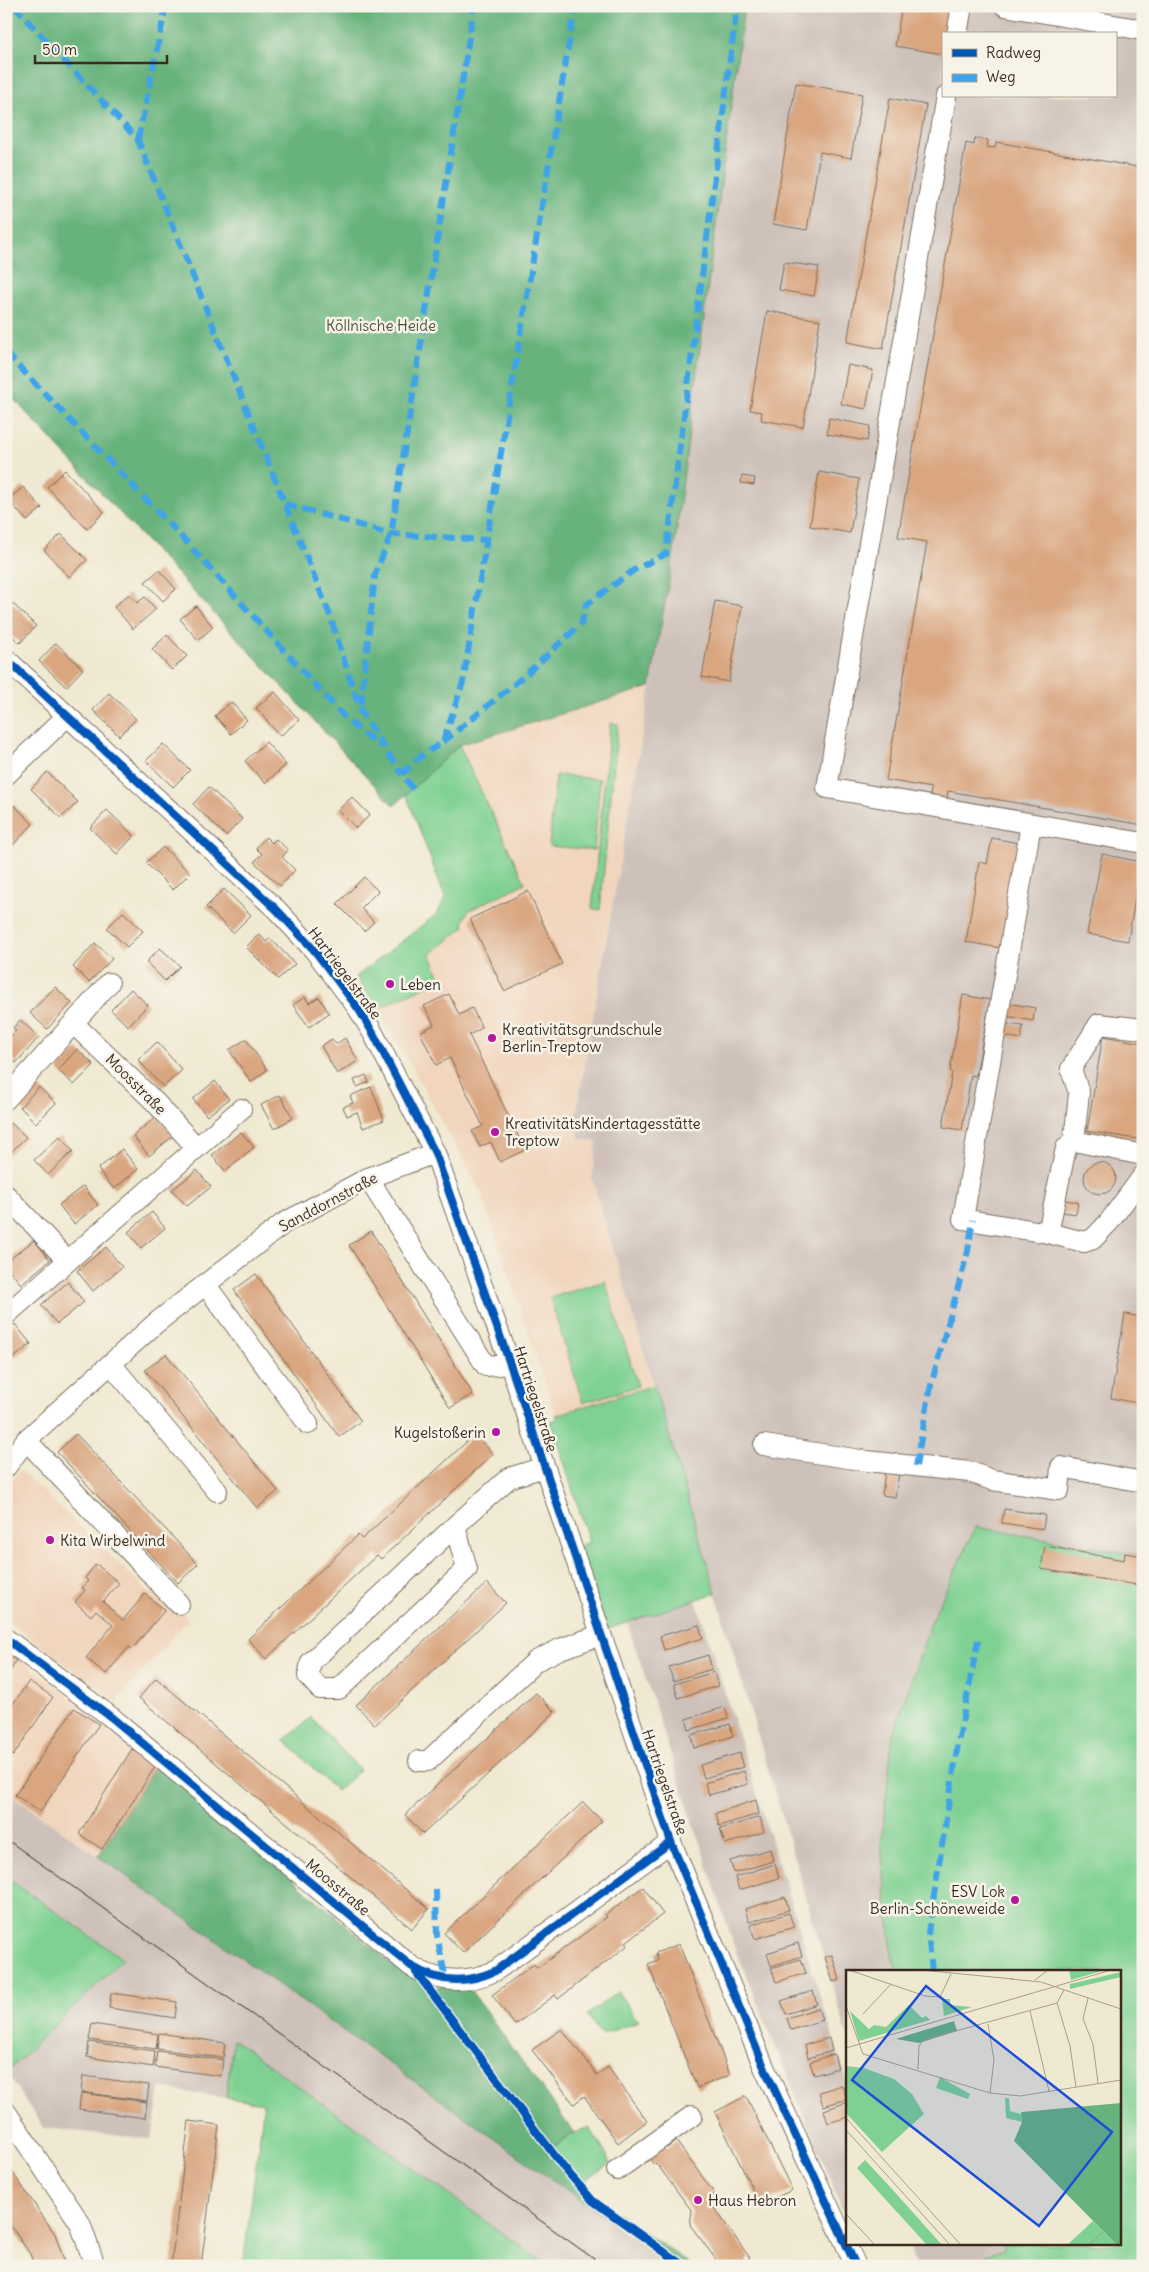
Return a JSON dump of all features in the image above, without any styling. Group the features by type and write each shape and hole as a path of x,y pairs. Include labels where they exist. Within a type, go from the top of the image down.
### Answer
{"street":[{"path":"957,32 962,6"},
{"path":"1005,6 1143,30"},
{"path":"946,98 827,788 1143,843"},
{"name":"Hartriegelstraße","path":"6,659 277,910 315,951 373,1033 435,1153 510,1364 671,1842 764,2067 856,2266"},
{"path":"6,774 67,716"},
{"path":"1031,824 963,1220 1048,1233 1084,1242 1093,1239 1109,1222 1143,1176"},
{"path":"6,1099 109,983"},
{"name":"Moosstraße","path":"74,1024 155,1102 196,1147"},
{"path":"1048,1233 1066,1148 1074,1141 1079,1093 1071,1069 1099,1024 1143,1029"},
{"path":"6,1316 241,1109"},
{"path":"1074,1141 1143,1155"},
{"name":"Sanddornstraße","path":"6,1467 26,1440 156,1323 284,1223 368,1178 435,1153"},
{"name":"Hartriegelstraße","path":"368,1178 486,1366 510,1364"},
{"path":"6,1195 68,1261"},
{"path":"205,1284 308,1424"},
{"path":"111,1364 217,1491"},
{"path":"26,1440 179,1604"},
{"path":"764,1445 867,1461 970,1472 992,1480 1059,1490 1061,1468 1143,1482"},
{"name":"Hartriegelstraße","path":"455,1526 467,1569 338,1688 320,1689 308,1676 311,1662 455,1526 509,1478 544,1467"},
{"path":"419,1761 428,1761 536,1660 600,1634"},
{"name":"Moosstraße","path":"6,1639 111,1717 411,1966 427,1976 463,1980 478,1978 495,1970 671,1842"},
{"path":"6,2112 80,2223 95,2266"},
{"path":"617,2170 692,2116"}],"shaded area":[{"path":"744,6 1143,6 1143,1556 881,1844 892,1955 897,1970 846,1970 846,2031 592,1178 597,1142 580,1139 575,1120 673,558"},
{"name":"Kreativitätsgrundschule Berlin-Treptow","path":"650,687 575,1120 597,1142 592,1178 654,1385 556,1415 481,1192 412,1067 377,1009 441,979 430,954 465,928 463,923 468,911 524,883 459,745"},
{"name":"Kita Wirbelwind","path":"20,1470 149,1592 160,1593 188,1619 116,1702 6,1620 6,1488"},
{"path":"696,1600 846,2079 846,2215 734,1946 627,1622"},
{"path":"6,1648 157,1764 98,1856 6,1791"},
{"path":"6,1791 554,2181 677,2266 548,2266 234,2039 226,2098 160,2088 152,2139 43,2128 7,2072 122,1959 6,1876"},
{"path":"909,2244 1002,2244 1004,2249 987,2255 992,2266 915,2266"}],"green space":[{"name":"Köllnische Heide","path":"6,6 744,6 673,558 650,687 459,745 394,806 6,391"},
{"path":"610,723 618,724 600,910 592,909"},
{"path":"459,745 525,883 468,911 463,923 465,927 430,954 441,979 377,1009 356,977 438,913 445,897 406,794"},
{"path":"556,775 600,779 594,850 549,846"},
{"path":"605,1281 638,1386 583,1403 550,1298"},
{"path":"654,1385 716,1593 605,1630 578,1546 589,1542 551,1421 558,1419 556,1415"},
{"name":"ESV Lok Berlin-Schöneweide","path":"976,1527 1143,1556 1143,2266 992,2266 986,2255 1004,2249 1002,2244 1122,2244 1122,1970 897,1970 892,1955 881,1844 893,1735 932,1619"},
{"path":"311,1717 360,1770 337,1791 284,1740"},
{"path":"157,1764 399,1970 429,1986 469,1988 574,2133 552,2148 580,2184 596,2199 693,2266 677,2266 554,2181 98,1856"},
{"path":"6,1877 123,1959 7,2072"},
{"path":"618,1992 638,2021 602,2035 587,2015"},
{"path":"233,2039 548,2266 243,2266 264,2103 226,2098"},
{"path":"589,2127 611,2162 580,2184 552,2148 574,2133"}],"building":[{"path":"902,6 953,6 948,32 942,32 942,54 895,46"},
{"path":"796,83 862,94 851,158 820,152 807,230 773,224"},
{"path":"890,98 926,105 883,349 847,342"},
{"path":"975,138 988,140 987,147 995,148 996,142 1143,168 1143,825 948,791 947,800 930,797 931,788 886,780 927,542 898,537 966,143 974,145"},
{"path":"784,262 819,267 814,296 779,290"},
{"path":"767,311 820,320 803,427 761,420 762,412 750,410"},
{"path":"848,365 873,370 866,409 841,404"},
{"path":"829,418 870,426 867,441 827,434"},
{"path":"65,470 104,512 87,529 47,487"},
{"path":"819,472 859,479 850,533 810,526"},
{"path":"742,476 755,478 754,485 741,483"},
{"path":"23,487 42,508 27,521 8,500"},
{"path":"61,534 87,560 69,577 44,550"},
{"path":"159,570 176,589 163,601 145,582"},
{"path":"129,594 137,603 145,597 156,609 133,629 114,607"},
{"path":"6,597 36,626 20,643 6,631"},
{"path":"715,601 742,606 729,682 702,677"},
{"path":"196,606 213,627 198,640 180,619"},
{"path":"167,635 187,656 172,670 152,649"},
{"path":"56,643 83,669 66,687 39,661"},
{"path":"275,692 299,720 280,736 256,708"},
{"path":"109,693 136,719 119,736 93,710"},
{"path":"231,702 247,720 231,734 215,716"},
{"path":"266,742 286,765 265,783 245,761"},
{"path":"163,744 190,770 173,787 146,761"},
{"path":"47,772 78,802 61,818 31,789"},
{"path":"209,787 242,819 226,836 193,804"},
{"path":"352,797 370,815 356,828 338,810"},
{"path":"14,805 33,824 13,845 6,838 6,812"},
{"path":"107,810 134,836 117,854 90,828"},
{"path":"266,837 272,843 276,839 288,850 282,857 295,870 280,886 254,862 262,854 256,848"},
{"path":"992,838 1018,843 1013,868 1020,869 1007,949 966,942 979,862 987,864"},
{"path":"163,847 190,873 173,890 146,863"},
{"path":"1102,854 1141,862 1128,941 1087,934"},
{"path":"364,877 378,891 361,908 374,922 364,931 337,904"},
{"path":"224,889 251,915 233,933 206,907"},
{"path":"528,891 562,964 504,991 470,919"},
{"path":"123,912 143,931 127,947 107,928"},
{"path":"259,934 266,942 270,938 295,964 278,979 246,947"},
{"path":"95,943 112,959 89,982 73,967"},
{"path":"160,948 180,966 165,981 146,962"},
{"path":"55,987 72,1003 47,1029 30,1013"},
{"path":"131,989 148,1005 128,1026 111,1010"},
{"path":"449,994 459,1015 472,1008 482,1028 469,1035 525,1150 500,1162 491,1142 480,1147 472,1131 483,1126 450,1058 436,1065 420,1032 434,1025 424,1006"},
{"path":"963,995 990,1000 976,1076 971,1075 962,1130 943,1127"},
{"path":"305,997 309,1003 319,997 329,1013 309,1027 293,1005"},
{"path":"1008,1003 1035,1008 1033,1021 1006,1016"},
{"path":"20,1020 39,1037 16,1063 6,1055 6,1041 16,1031 13,1028"},
{"path":"1007,1024 1023,1026 1021,1039 1005,1036"},
{"path":"1103,1036 1143,1043 1143,1140 1087,1131"},
{"path":"345,1038 358,1061 337,1074 321,1046 332,1039 336,1044"},
{"path":"246,1039 267,1070 251,1082 229,1050"},
{"path":"157,1042 182,1070 163,1087 138,1060"},
{"path":"77,1049 94,1065 74,1085 58,1070"},
{"path":"366,1075 369,1082 357,1087 354,1080"},
{"path":"215,1081 229,1099 207,1116 193,1099"},
{"path":"39,1087 56,1103 36,1123 20,1107"},
{"path":"371,1087 384,1120 363,1128 357,1112 347,1116 343,1107 353,1103 350,1096"},
{"path":"280,1095 293,1118 274,1129 261,1105"},
{"path":"157,1116 173,1136 149,1156 133,1136"},
{"path":"11,1123 26,1137 6,1157 6,1127"},
{"path":"241,1132 254,1147 225,1171 212,1155"},
{"path":"60,1136 73,1151 48,1175 34,1160"},
{"path":"122,1149 138,1169 114,1189 98,1169"},
{"path":"1100,1162 1106,1163 1111,1167 1115,1172 1115,1184 1111,1189 1106,1193 1100,1194 1094,1193 1089,1189 1085,1184 1084,1178 1085,1172 1089,1167 1094,1163"},
{"path":"197,1170 211,1187 187,1206 172,1190"},
{"path":"83,1186 98,1205 74,1224 59,1205"},
{"path":"1064,1200 1078,1202 1076,1214 1062,1212"},
{"path":"152,1212 165,1228 141,1248 128,1232"},
{"path":"371,1231 473,1394 450,1408 349,1245"},
{"path":"34,1240 50,1260 21,1284 6,1266 6,1262"},
{"path":"106,1247 122,1267 93,1291 77,1271"},
{"path":"256,1274 361,1421 339,1437 234,1290"},
{"path":"68,1282 84,1302 57,1324 41,1305"},
{"path":"1125,1314 1143,1317 1143,1404 1111,1398"},
{"path":"15,1324 31,1344 6,1364 6,1331"},
{"path":"166,1354 278,1491 257,1508 145,1370"},
{"path":"76,1434 198,1564 178,1583 57,1452"},
{"path":"475,1434 493,1454 381,1559 377,1555 266,1659 248,1639 358,1535 362,1539"},
{"path":"885,1472 899,1474 895,1497 882,1495"},
{"path":"1004,1509 1045,1515 1043,1529 1002,1523"},
{"path":"1045,1546 1124,1560 1125,1553 1143,1556 1143,1586 1041,1569"},
{"path":"96,1564 119,1583 103,1602 123,1620 145,1594 165,1610 132,1649 129,1647 106,1674 86,1658 113,1625 96,1610 91,1616 75,1602 85,1590 82,1588 88,1581 85,1578"},
{"path":"487,1583 506,1603 375,1725 356,1705"},
{"path":"699,1625 703,1638 664,1650 660,1636"},
{"path":"6,1654 16,1661 6,1677"},
{"path":"708,1655 712,1669 673,1681 669,1667"},
{"path":"714,1672 718,1686 678,1698 674,1684"},
{"path":"156,1678 429,1909 412,1929 139,1698"},
{"path":"29,1681 53,1697 13,1756 6,1751 6,1714"},
{"path":"536,1693 555,1712 423,1834 405,1815"},
{"path":"725,1707 728,1718 689,1730 686,1719"},
{"path":"74,1708 99,1724 40,1812 15,1795"},
{"path":"730,1724 733,1736 694,1748 691,1735"},
{"path":"132,1749 157,1764 102,1849 79,1834"},
{"path":"740,1753 744,1767 704,1778 700,1765"},
{"path":"744,1771 748,1784 709,1795 705,1783"},
{"path":"756,1800 759,1814 719,1826 716,1813"},
{"path":"583,1802 602,1821 463,1953 444,1933"},
{"path":"760,1817 764,1832 725,1844 720,1829"},
{"path":"770,1849 773,1861 734,1873 730,1861"},
{"path":"775,1864 779,1878 739,1890 735,1877"},
{"path":"643,1887 663,1914 626,1942 628,1945 558,1999 555,1995 515,2025 492,1995 534,1964 537,1968 607,1917 605,1915"},
{"path":"785,1897 789,1910 749,1922 745,1909"},
{"path":"789,1913 794,1927 755,1939 750,1925"},
{"path":"798,1943 802,1956 771,1966 767,1953"},
{"path":"679,1944 730,2075 697,2088 648,1964 658,1960 656,1953"},
{"path":"832,1955 840,1980 833,1982 825,1957"},
{"path":"801,1959 806,1973 776,1982 771,1968"},
{"path":"813,1991 817,2004 786,2014 781,2001"},
{"path":"111,1993 177,2002 175,2018 109,2008"},
{"path":"818,2008 822,2020 791,2030 787,2018"},
{"path":"92,2024 158,2034 156,2049 89,2040"},
{"path":"562,2029 597,2075 608,2067 647,2121 618,2143 584,2096 574,2104 532,2050"},
{"path":"159,2033 225,2043 223,2058 157,2049"},
{"path":"829,2038 832,2051 808,2058 805,2045"},
{"path":"89,2042 155,2051 153,2067 87,2057"},
{"path":"157,2051 223,2060 221,2076 155,2067"},
{"path":"834,2054 838,2068 814,2075 810,2062"},
{"path":"83,2076 149,2085 147,2101 81,2092"},
{"path":"842,2085 846,2099 823,2106 819,2092"},
{"path":"81,2093 147,2102 145,2118 79,2109"},
{"path":"746,2096 792,2190 760,2205 715,2112"},
{"path":"846,2103 846,2118 828,2123 824,2110"},
{"path":"189,2121 219,2125 201,2266 171,2266"},
{"name":"Haus Hebron","path":"676,2141 714,2193 713,2206 750,2258 746,2261 750,2266 721,2266 690,2225 692,2211 656,2163 654,2165 649,2158 665,2146 667,2148"},
{"path":"6,2163 55,2234 66,2266 34,2266 30,2254 6,2219"}],"tram line":[{"path":"6,1839 604,2266"}],"marked path":[{"path":"14,6 138,140 329,613 360,710 402,774"},
{"path":"138,140 166,6"},
{"path":"361,705 375,575 391,534 474,6"},
{"path":"413,789 402,774 417,759 443,742 463,682 575,6"},
{"path":"443,742 523,677 581,624 586,605 634,570 666,554 737,6"},
{"path":"6,353 179,534 347,720 380,746"},
{"path":"285,504 391,534 485,540"},
{"path":"916,1466 931,1385 968,1251 973,1220"},
{"path":"932,1970 928,1933 959,1738 978,1640"},
{"path":"436,1890 437,1936 446,1980"}],"cycle path":[{"path":"6,659 277,910 315,951 358,1008 373,1033 435,1153 510,1364 671,1842 764,2067 856,2266"},
{"path":"6,1639 111,1717 411,1966 431,1976 463,1980 495,1971 671,1842"},
{"path":"416,1972 564,2168 593,2201 684,2266"}],"place":[{"name":"Leben","path":"390,984"},
{"name":"Kreativitätsgrundschule Berlin-Treptow","path":"492,1038"},
{"name":"KreativitätsKindertagesstätte Treptow","path":"495,1132"},
{"name":"Kugelstoßerin","path":"496,1432"},
{"name":"Kita Wirbelwind","path":"50,1540"},
{"name":"ESV Lok Berlin-Schöneweide","path":"1015,1900"},
{"name":"Haus Hebron","path":"698,2200"}]}
